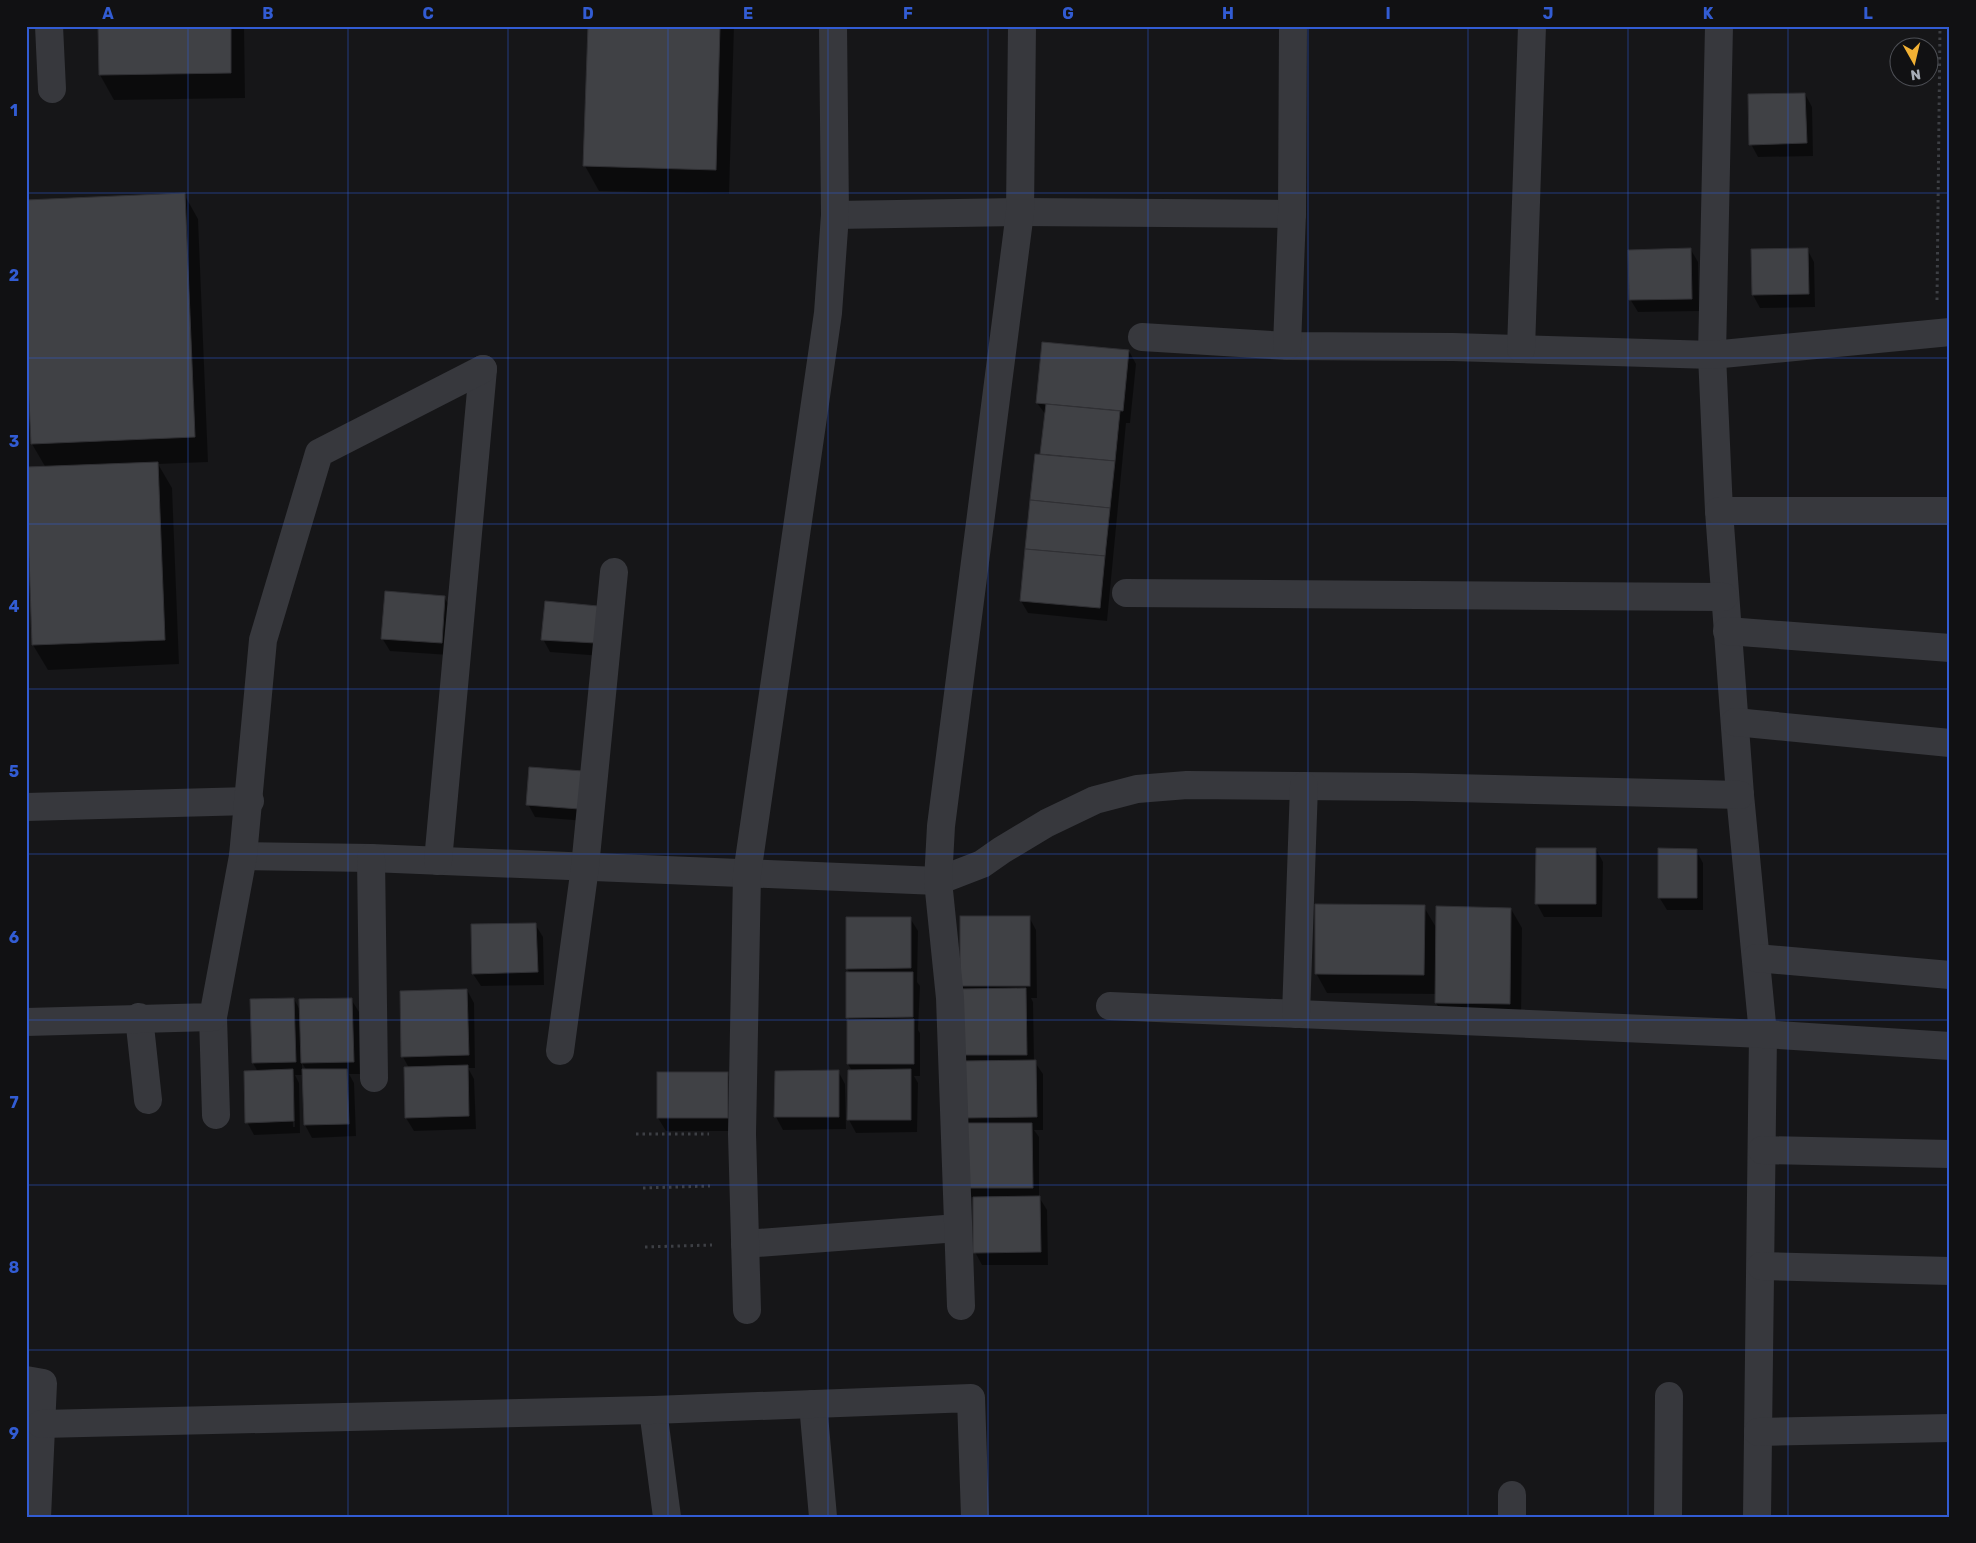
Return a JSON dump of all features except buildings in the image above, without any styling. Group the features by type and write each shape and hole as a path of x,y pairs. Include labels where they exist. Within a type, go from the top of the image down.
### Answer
{"street":[{"path":"49,26 52,89"},
{"path":"747,1310 742,1134 747,874 828,313 835,215 833,26"},
{"path":"961,1306 950,998 938,881 941,826 1020,212 1022,26"},
{"path":"1287,346 1292,214 1293,26"},
{"path":"1521,349 1532,26"},
{"path":"1719,26 1712,355 1718,511 1740,795 1764,1034 1757,1517"},
{"path":"835,215 1020,212 1292,214"},
{"path":"1142,337 1287,346 1521,349 1712,355 1943,332"},
{"path":"216,1115 213,1017 243,856 250,801 263,640 319,453 483,369 438,861"},
{"path":"1718,511 1950,511"},
{"path":"560,1051 585,867 614,572"},
{"path":"1126,593 1724,597"},
{"path":"1728,631 1950,648"},
{"path":"1735,722 1950,743"},
{"path":"243,856 371,858 938,881 982,864 1046,823 1095,800 1137,788 1187,785 1304,786 1740,795"},
{"path":"1296,1014 1304,786"},
{"path":"26,807 250,801"},
{"path":"371,858 374,1078"},
{"path":"1756,958 1950,975"},
{"path":"1110,1006 1764,1034 1950,1046"},
{"path":"26,1022 139,1017 213,1017"},
{"path":"139,1017 148,1100"},
{"path":"1762,1150 1950,1154"},
{"path":"745,1244 958,1228"},
{"path":"1761,1266 1950,1271"},
{"path":"26,1380 44,1383 37,1517"},
{"path":"1668,1396 1668,1517"},
{"path":"41,1424 653,1410 971,1398 975,1517"},
{"path":"814,1404 823,1517"},
{"path":"653,1410 667,1517"},
{"path":"1758,1432 1950,1428"}],"path":[{"path":"1940,26 1943,332"},
{"path":"636,1134 742,1134"},
{"path":"643,1188 743,1185"},
{"path":"644,1247 745,1244"}]}
